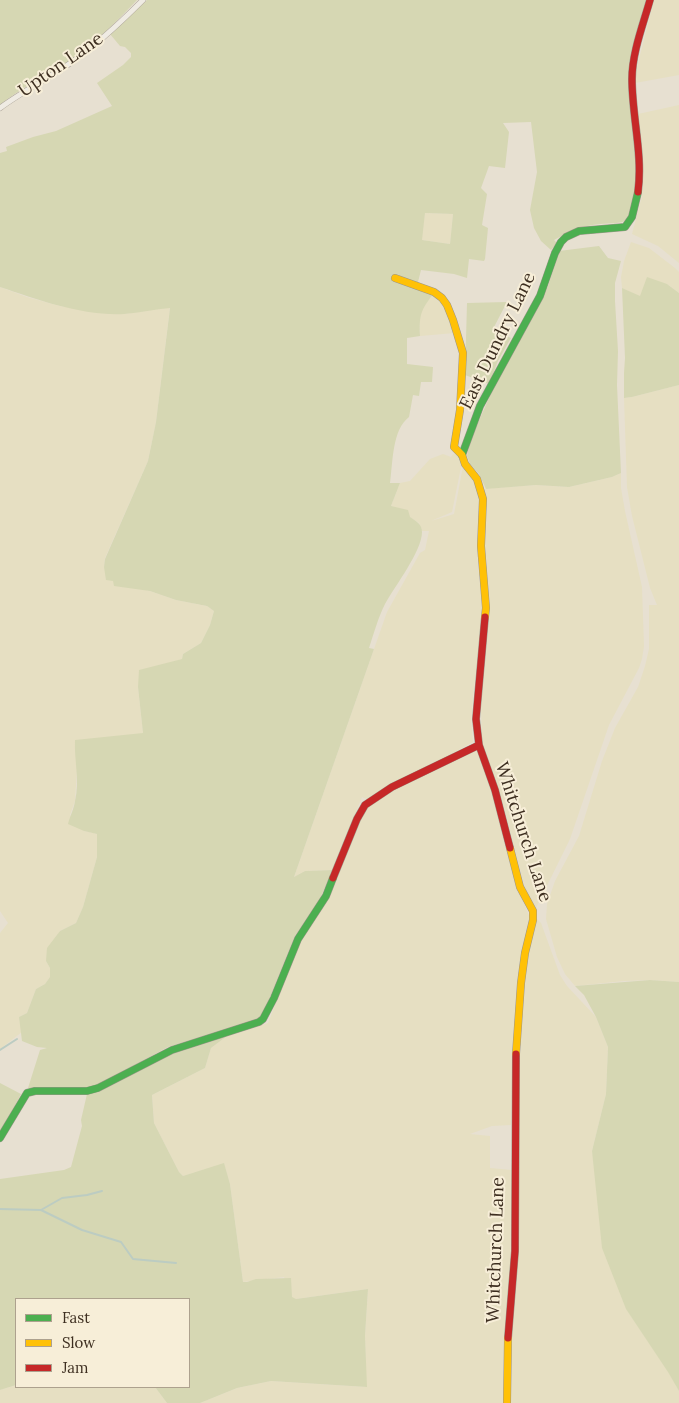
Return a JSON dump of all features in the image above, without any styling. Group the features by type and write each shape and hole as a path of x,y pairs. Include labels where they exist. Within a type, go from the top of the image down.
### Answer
{"street":[{"name":"Upton Lane","path":"0,108 18,94 72,62 143,0"},
{"name":"East Dundry Lane","path":"462,455 466,441 496,375 545,286 551,263 560,244 566,237 572,234 598,227 625,227 631,222 636,209 639,191 639,160 632,75 650,0"},
{"name":"Whitchurch Lane","path":"395,278 434,292 442,298 454,320 463,353 460,410 454,447 462,455 465,464 477,479 481,488 484,510 481,546 486,608 476,719 479,744 495,790 520,887 533,911 533,920 522,976 516,1044 515,1251 508,1341 507,1403"},
{"path":"0,1138 16,1108 27,1093 35,1091 87,1091 98,1088 172,1050 259,1022 274,998 298,939 326,896 357,819 366,805 392,787 479,744"}],"shaded area":[{"path":"654,0 679,0 679,75 635,83 635,75"},
{"path":"679,105 679,263 658,246 632,234 642,196 643,161 638,114"},
{"path":"425,213 453,214 450,244 421,240"},
{"path":"631,242 649,248 679,272 679,293 667,284 640,297 622,288 621,277 624,261"},
{"path":"0,287 60,306 113,314 170,307 156,422 148,461 105,558 104,567 113,581 176,600 207,606 214,611 210,625 201,643 183,654 182,659 173,662 138,687 143,733 77,769 75,801 70,815 84,831 98,834 97,857 83,907 76,923 60,931 46,961 50,968 51,976 45,984 36,989 27,1013 19,1017 22,1032 0,1049 0,933 8,923 0,911"},
{"path":"434,293 446,307 455,333 420,336 419,317 422,308"},
{"path":"679,385 679,982 624,981 575,986 565,974 557,957 546,919 547,904 555,881 579,836 602,761 615,728 638,687 649,649 649,605 657,605 650,588 632,516 627,487 624,398"},
{"path":"443,454 451,457 453,454 458,455 462,462 452,512 431,521 454,514 463,466 479,489 536,485 569,487 612,477 621,473 621,488 625,511 642,587 644,646 642,659 609,725 570,839 536,908 530,900 524,885 503,804 482,743 481,708 490,606 486,556 477,557 483,611 471,721 473,742 368,800 362,797 333,870 305,871 294,877 387,612 420,553 425,550 429,531 422,531 419,523 391,506 400,483 410,481 430,459"},
{"path":"477,748 493,792 516,885 530,918 513,1050 511,1125 492,1126 470,1134 490,1136 490,1168 512,1170 512,1250 504,1403 200,1403 237,1388 271,1381 366,1387 365,1336 368,1289 296,1299 292,1298 284,1277 243,1282 230,1184 224,1164 183,1176 179,1172 154,1123 152,1095 205,1068 211,1048 227,1036 268,1023 301,938 329,897 364,811 372,803 392,790"},
{"path":"537,919 541,923 560,975 567,986 596,1017 608,1047 606,1094 592,1151 626,1308 669,1372 679,1391 679,1403 510,1403 510,1349 522,996 528,953"},
{"path":"15,1385 15,1388 156,1388 167,1403 0,1403 0,1390"}],"green space":[{"path":"0,0 137,0 104,33 78,55 0,105"},
{"path":"147,0 647,0 630,90 635,151 636,195 628,220 588,226 576,230 554,240 557,243 551,250 541,241 534,228 530,210 537,172 531,122 503,123 509,132 505,168 489,166 481,188 487,194 482,225 488,228 484,261 469,259 467,278 454,274 421,270 418,282 405,282 434,293 422,313 420,336 407,338 407,364 433,367 432,382 421,382 419,396 413,395 409,417 403,423 396,438 390,483 400,483 391,506 408,510 410,517 421,527 421,540 418,549 385,604 378,620 369,648 374,649 294,877 305,871 333,870 317,905 295,936 266,1007 258,1020 168,1047 98,1085 87,1088 28,1088 40,1050 47,1048 37,1047 22,1041 19,1017 27,1013 36,989 45,984 50,977 50,968 46,961 47,948 60,931 76,923 83,907 97,857 97,834 68,824 74,807 76,793 75,740 143,733 138,687 139,670 182,659 183,654 201,643 210,625 214,611 207,606 176,600 150,591 114,586 113,581 106,580 104,567 105,559 148,461 156,422 170,308 124,314 108,314 61,306 0,287 0,153 7,151 6,147 56,131 112,106 97,83 123,65 131,57 131,53 125,47 120,46 110,34","holes":["425,213 453,214 450,244 422,240"]},
{"path":"599,246 608,258 621,261 615,283 615,301 621,473 612,477 569,487 536,485 486,489 467,456 470,441 500,373 548,286 559,251"},
{"path":"647,277 667,284 679,293 679,385 624,398 625,358 622,288 640,296"},
{"path":"507,302 493,329 511,338 498,361 489,384 465,375 467,303"},
{"path":"650,980 679,982 679,1391 626,1309 602,1248 592,1151 606,1094 608,1047 596,1017 584,995 575,986"},
{"path":"227,1036 211,1048 205,1068 152,1095 154,1123 179,1172 183,1176 224,1163 230,1184 243,1282 256,1279 291,1278 292,1297 296,1299 368,1289 365,1336 367,1387 271,1381 237,1388 200,1403 167,1403 156,1388 190,1388 190,1298 15,1298 15,1385 0,1390 0,1179 64,1170 71,1167 82,1126 81,1120 87,1094 170,1053"},
{"path":"0,1083 21,1094 0,1134"}],"waterway":[{"path":"0,1050 17,1039"},
{"path":"41,1210 62,1198 102,1191"},
{"path":"0,1209 41,1210 82,1230 121,1242 133,1259 176,1263"}],"traffic: fast":[{"path":"462,455 480,406 540,296 555,253 561,242 566,237 579,231 625,227 632,217 638,192"},
{"path":"0,1138 27,1093 35,1091 87,1091 98,1088 172,1050 259,1022 263,1019 274,998 298,939 326,896 333,878"}],"traffic: slow":[{"path":"395,278 434,292 442,298 453,320 463,353 460,410 454,447 462,455 465,464 477,479 483,499 481,546 486,608 485,617"},
{"path":"510,848 520,887 533,911 521,983 516,1054"},
{"path":"507,1403 508,1338"}],"traffic: jam":[{"path":"638,192 639,164 632,93 632,69 638,39 650,0"},
{"path":"485,617 476,719 479,745 495,790 510,848"},
{"path":"333,878 357,819 365,805 392,787 479,745"},
{"path":"508,1338 515,1251 516,1054"}]}
